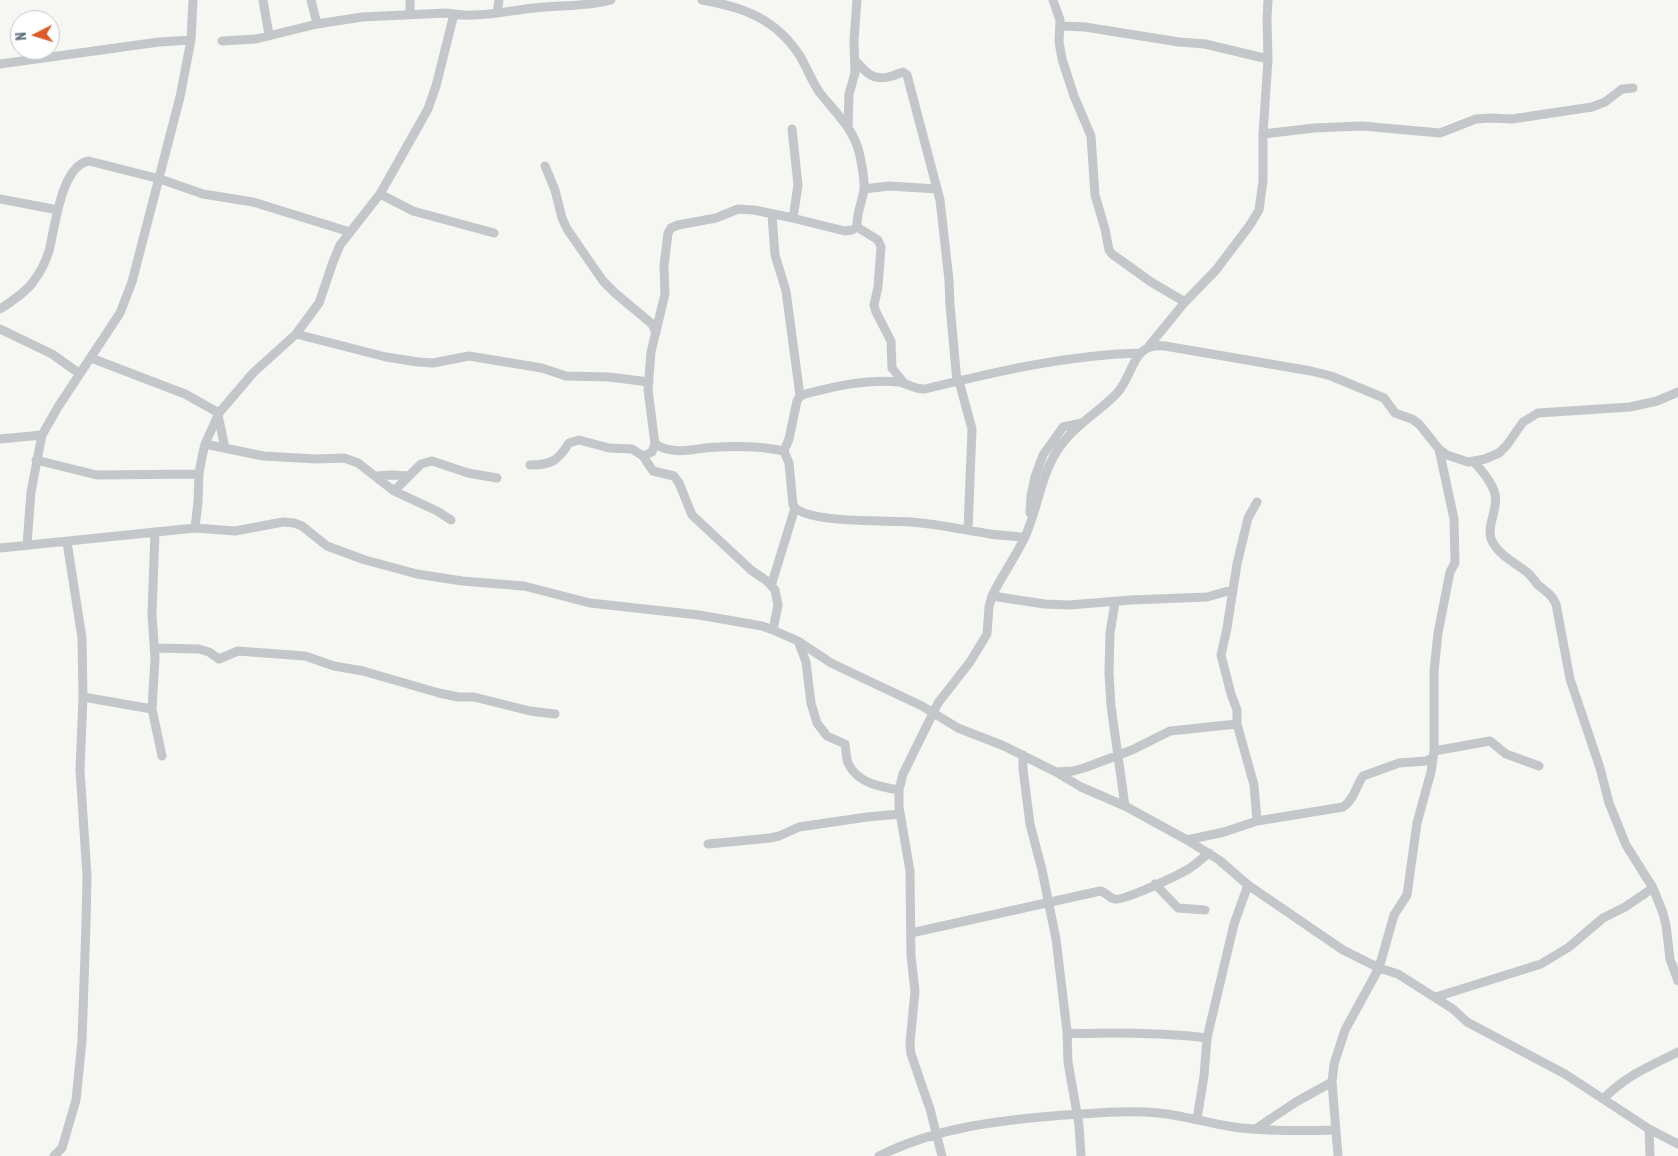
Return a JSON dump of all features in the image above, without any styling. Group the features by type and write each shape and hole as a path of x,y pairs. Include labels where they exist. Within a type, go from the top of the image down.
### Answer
{"street":[{"path":"27,545 31,492 42,435 120,313 127,298 144,241 180,97 191,40 193,0"},
{"path":"263,0 268,35"},
{"path":"311,0 317,24"},
{"path":"410,0 410,14"},
{"path":"496,13 499,0"},
{"path":"222,41 256,39 317,24 362,17 410,14 496,13 594,4 611,0"},
{"path":"702,0 734,6 773,26 799,55 817,89 848,127 860,154 864,189 857,228"},
{"path":"848,127 848,100 855,73 854,24 857,0"},
{"path":"1053,0 1061,26 1059,42 1062,59 1074,96 1091,136 1095,195 1109,250 1151,282 1184,302"},
{"path":"942,1156 911,1054 910,1043 915,991 911,956 910,871 900,814 898,790 903,774 943,696 970,662 986,637 989,629 989,607 992,596 1024,538 1044,476 1052,458 1072,432 1118,391 1139,353 1149,346 1184,302 1216,270 1237,244 1259,210 1264,181 1263,134 1268,59 1268,0"},
{"path":"195,528 199,474 205,444 219,414 253,373 296,334 319,303 332,262 340,245 380,194 428,109 436,86 454,14"},
{"path":"1061,26 1085,27 1179,42 1205,44 1268,59"},
{"path":"0,64 159,42 191,40"},
{"path":"855,60 864,71 874,78 890,77 903,72 907,74 937,190 945,240 958,382 972,430 968,530"},
{"path":"1263,134 1314,128 1362,126 1440,133 1476,119 1512,119 1592,107 1605,102 1626,88 1633,88"},
{"path":"792,129 798,185 793,218"},
{"path":"0,309 32,283 48,254 68,177 82,162 89,161 160,180 193,192 253,202 350,232"},
{"path":"545,166 555,190 562,218 568,229 603,281 614,293 652,324 656,333"},
{"path":"864,189 890,186 937,190"},
{"path":"380,194 413,211 494,233"},
{"path":"0,199 58,210"},
{"path":"643,456 652,452 655,444 649,382 651,352 665,294 664,266 668,233 671,228 716,218 738,209 754,210 793,218 845,231 857,228"},
{"path":"771,586 794,508 789,463 784,451 800,396 800,386 794,362 789,309 783,279 775,255 772,215"},
{"path":"857,228 875,238 880,244 878,287 874,305 891,341 892,368 904,383"},
{"path":"0,329 52,354 80,374"},
{"path":"296,334 386,357 418,362 433,363 469,356 549,370 566,376 609,377 649,382"},
{"path":"1149,346 1156,345 1195,350 1331,376 1384,398 1395,413 1412,419 1419,424 1447,455 1462,461 1474,462 1499,453 1523,422 1538,413 1630,407 1657,401 1678,392"},
{"path":"800,396 855,382 867,381 904,383 921,390 1035,365 1112,354 1139,353"},
{"path":"91,358 185,394 219,414 225,448"},
{"path":"0,439 42,435"},
{"path":"530,465 551,463 574,440 609,448 632,449 643,456 653,471 674,476 679,483 692,515 771,586 777,596 778,605 773,630"},
{"path":"205,444 247,454 287,458 344,458 358,463 394,491 451,520"},
{"path":"655,444 666,450 673,451 723,446 784,451"},
{"path":"1338,1156 1332,1082 1334,1064 1345,1030 1379,968 1391,920 1407,895 1417,822 1429,780 1433,754 1433,689 1438,633 1450,572 1455,564 1456,552 1454,519 1439,448"},
{"path":"36,460 97,474 199,474"},
{"path":"394,491 421,464 432,461 468,473 497,478"},
{"path":"1474,462 1483,472 1495,494 1496,501 1490,534 1493,544 1503,555 1529,574 1553,598 1556,604 1570,679 1595,752 1608,803 1626,845 1653,888 1663,913 1670,958 1678,981"},
{"path":"376,476 409,476"},
{"path":"1257,502 1248,518 1232,590 1221,655 1237,710 1237,724 1254,786 1257,821"},
{"path":"794,508 806,514 837,519 912,522 1024,538"},
{"path":"0,548 195,528 234,531 283,522 294,523 302,526 327,546 364,560 417,574 462,581 524,586 590,603 700,615 762,626 798,641 831,663 914,701 958,728 1023,755 1081,787 1125,806 1187,840 1220,860 1248,885 1343,950 1379,968 1398,974 1454,1009 1467,1022 1565,1074 1649,1129 1678,1144"},
{"path":"155,532 152,614 154,648 152,709 162,756"},
{"path":"54,1156 62,1148 76,1100 82,1041 87,876 80,770 84,697 82,638 67,542"},
{"path":"992,596 1051,604 1207,597 1232,590"},
{"path":"1115,602 1108,662 1111,706 1125,806"},
{"path":"798,641 806,662 811,702 817,723 827,736 845,744 848,763 859,777 878,786 898,790"},
{"path":"154,648 205,650 219,658 238,651 305,656 334,666 363,671 439,693 474,698 530,711 555,714"},
{"path":"84,697 152,709"},
{"path":"1056,772 1073,771 1117,756 1170,731 1237,724"},
{"path":"1187,840 1224,832 1257,821 1343,807 1347,805 1364,776 1399,763 1426,761 1433,754 1490,742 1506,754 1539,766"},
{"path":"1023,755 1023,770 1030,824 1042,870 1056,939 1067,1033 1068,1062 1077,1114 1081,1156"},
{"path":"708,844 770,838 799,827 900,814"},
{"path":"911,933 1100,892 1105,892 1116,899 1136,893 1190,868 1209,853"},
{"path":"1155,884 1178,908 1206,910"},
{"path":"1197,1119 1204,1076 1207,1038 1234,924 1248,885"},
{"path":"1436,997 1541,964 1569,947 1603,918 1653,888"},
{"path":"1067,1033 1090,1035 1108,1033 1171,1034 1207,1038"},
{"path":"1603,1099 1624,1080 1678,1052"},
{"path":"1257,1128 1296,1102 1332,1082"},
{"path":"879,1156 936,1133 999,1122 1077,1114 1161,1113 1242,1128 1300,1131 1336,1130"},
{"path":"1649,1129 1650,1156"}]}
